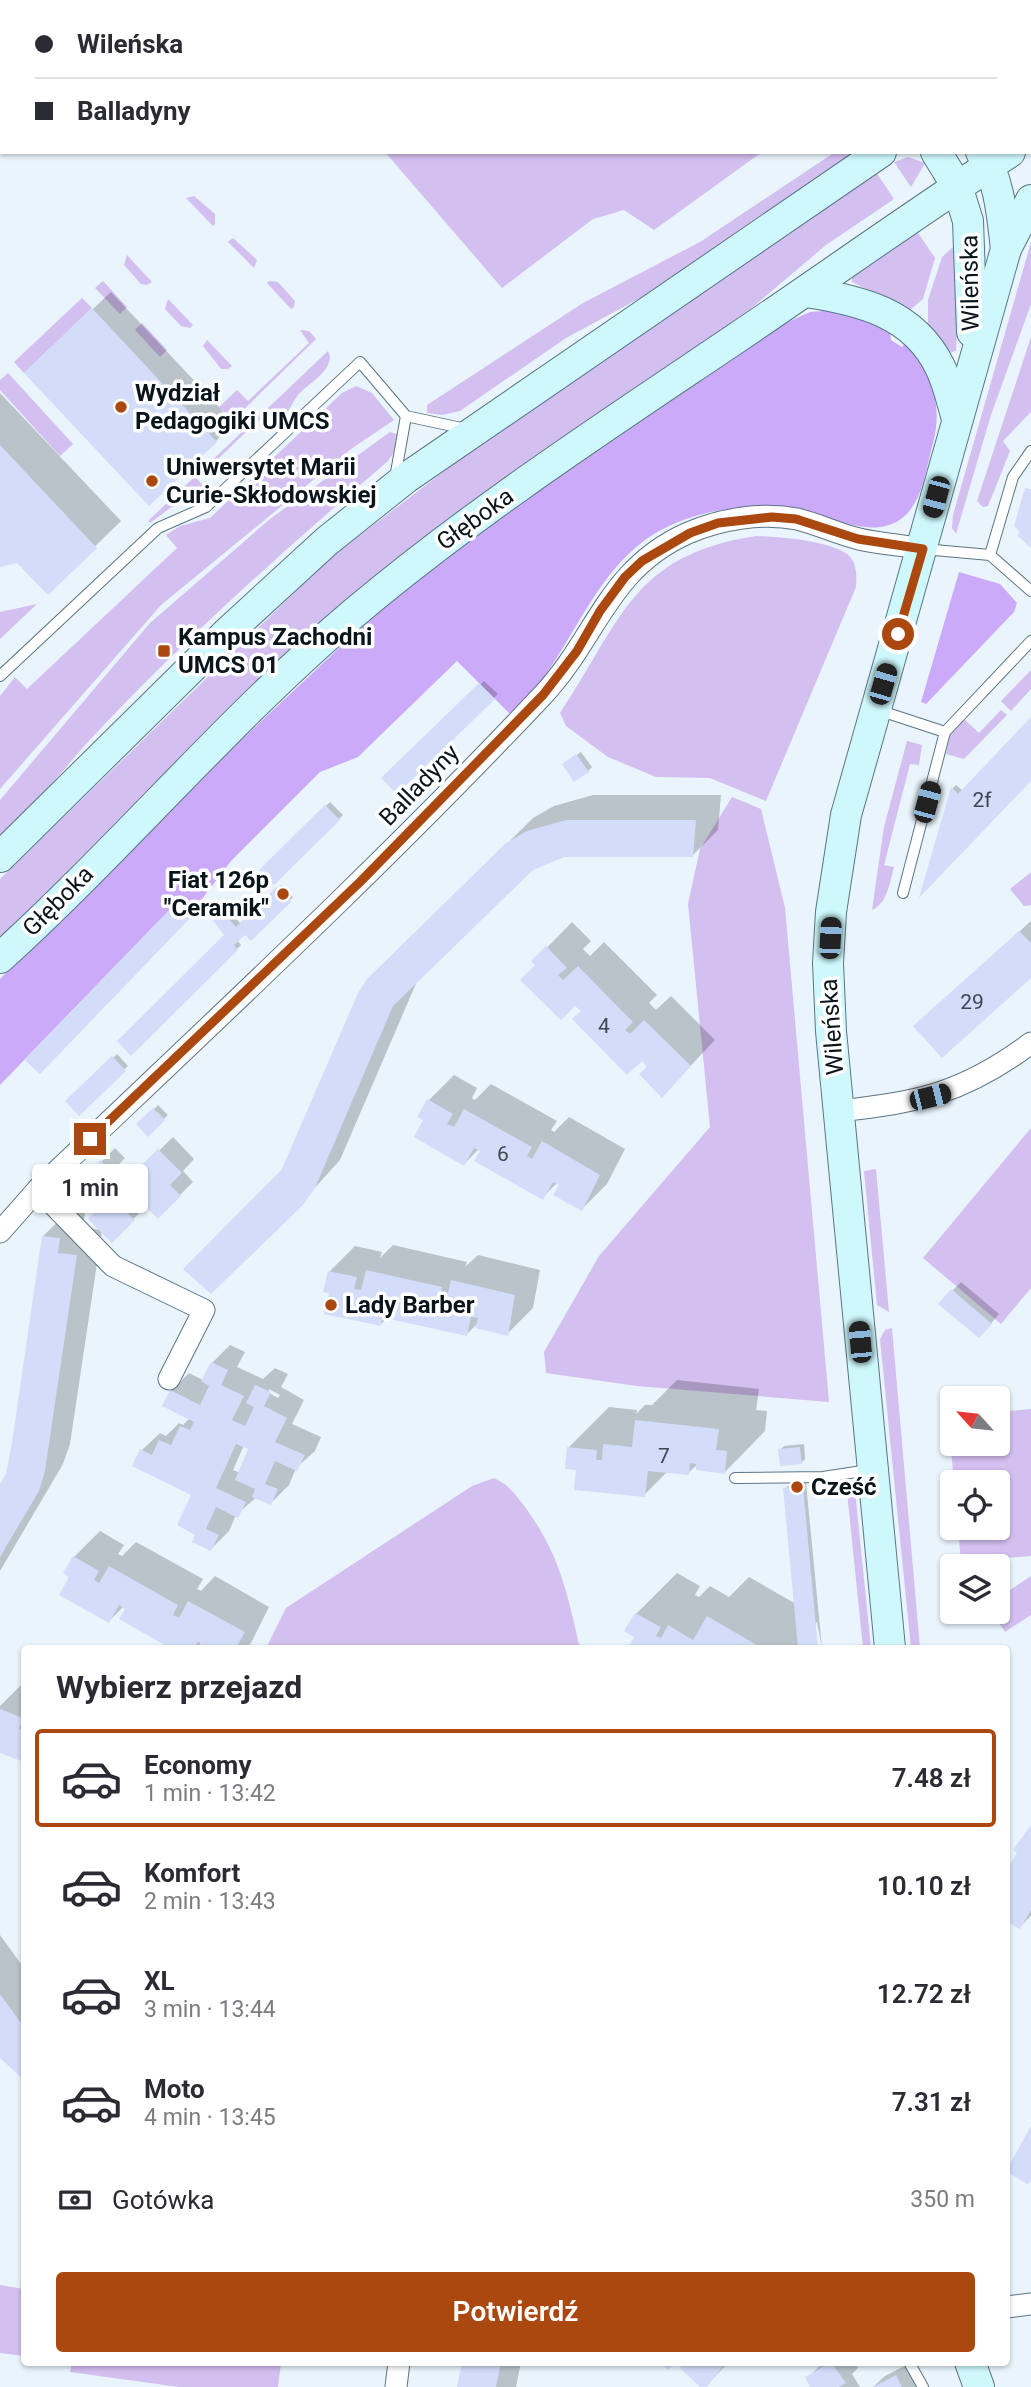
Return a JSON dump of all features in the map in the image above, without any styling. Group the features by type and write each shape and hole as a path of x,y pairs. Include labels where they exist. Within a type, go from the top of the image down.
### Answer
{"street":[{"path":"0,857 230,630 327,541 393,488 878,154"},
{"path":"937,154 957,186"},
{"path":"954,154 957,186"},
{"name":"Głęboka","path":"0,958 352,614 524,483 805,292 994,157"},
{"name":"Wileńska","path":"994,157 1006,249"},
{"name":"Wileńska","path":"957,186 968,221 971,255 973,329 967,381"},
{"name":"Wileńska","path":"890,1645 829,994 831,912 846,816 923,549 967,381 1006,249 1031,200"},
{"name":"Wileńska","path":"805,292 880,308 919,336 941,369 957,419"},
{"name":"Balladyny","path":"0,1232 38,1189 360,882 543,695 577,651 600,611 625,577 642,561 666,544 708,526 746,518 796,519 858,539 923,549"},
{"path":"839,1111 911,1102 948,1093 980,1079 1031,1043"},
{"path":"38,1189 113,1266 204,1310 169,1379"},
{"path":"1010,2307 1031,2304"},
{"path":"396,2387 399,2366"},
{"path":"971,2366 979,2387"}],"lane":[{"path":"0,676 158,528 206,507 360,362 406,416 474,430"},
{"path":"393,488 406,416"},
{"path":"990,555 1013,477 1031,451"},
{"path":"923,549 990,555 1031,591"},
{"path":"903,893 945,732 1031,641"},
{"path":"876,710 945,732"},
{"path":"734,1478 823,1477 872,1470"},
{"path":"911,2366 923,2387"}],"shaded area":[{"path":"387,154 759,154 654,230 624,210 593,219 502,288"},
{"path":"832,154 855,154 693,264 642,297 566,338 460,411 442,415 427,413 427,405 583,303 700,242"},
{"path":"908,157 925,163 911,187 894,162"},
{"path":"876,172 894,199 826,245 733,324 447,520 377,576 276,667 0,940 0,879 330,558 484,441"},
{"path":"194,196 215,214 213,226 186,198"},
{"path":"916,230 935,258 923,299 910,310 852,282 852,276"},
{"path":"233,238 257,260 254,268 228,242"},
{"path":"962,239 956,351 949,353 928,323 928,300 942,257"},
{"path":"1031,242 1031,304 991,415 956,534 952,528 953,515"},
{"path":"127,255 152,282 141,284 124,265"},
{"path":"103,281 127,307 120,314 95,288"},
{"path":"278,282 295,301 294,307 291,309 267,283"},
{"path":"82,298 92,308 24,373 14,362"},
{"path":"168,299 193,325 190,328 181,326 165,309"},
{"path":"837,310 890,328 891,340 902,347 907,341 923,364 933,389 936,429 923,484 914,504 901,519 880,527 869,527 796,512 729,509 696,516 654,534 636,547 607,579 544,677 511,715 457,661 358,757 320,772 231,861 192,912 179,900 0,1085 0,979 235,746 372,617 479,532 767,336 768,331 810,312"},
{"path":"142,323 167,350 160,357 135,330"},
{"path":"300,330 309,331 316,339 233,420 219,407 237,390 248,401 309,343"},
{"path":"1031,337 1031,412 1003,441 1010,451 988,506 983,507 977,501"},
{"path":"207,340 232,366 221,369 203,346"},
{"path":"328,351 329,364 298,395 283,420 272,409 253,426 251,424"},
{"path":"8,373 73,444 60,456 0,390 0,380"},
{"path":"356,386 372,393 394,420 351,449 161,605 0,789 0,696 15,677 27,689 177,548 166,535 180,526 210,518 342,393"},
{"path":"244,430 246,432 197,479 208,491 204,496 170,508 150,523 148,521"},
{"path":"390,432 397,434 394,452 388,461 278,557 171,657 89,741 27,811 0,836 0,800 150,623 270,519"},
{"path":"756,536 801,540 835,548 852,559 856,577 856,587 766,801 710,778 656,777 608,757 566,726 560,713 617,621 635,597 656,576 682,559 715,545"},
{"path":"959,572 1000,584 1017,603 1014,612 926,704 921,702"},
{"path":"37,604 0,639 0,612"},
{"path":"1031,670 1031,689 1011,711 1001,701"},
{"path":"1001,710 1007,715 964,759 946,754 950,734 964,719 979,733"},
{"path":"907,741 922,745 919,765 910,764 884,865 894,867 884,898 872,910 884,827"},
{"path":"732,797 761,809 785,908 829,1402 637,1386 546,1373 544,1352 599,1256 710,1127 688,904 700,849"},
{"path":"1031,872 1031,905 1024,906 1010,889"},
{"path":"1031,1128 1031,1288 1001,1324 923,1258"},
{"path":"876,1169 889,1312 877,1305 864,1171"},
{"path":"892,1328 920,1645 911,1645 880,1339 885,1330"},
{"path":"1031,1409 1031,1556 1010,1558 1010,1554 960,1554 959,1540 1010,1540 1010,1470 953,1470 952,1456 1010,1456 1010,1411"},
{"path":"494,1478 515,1494 525,1507 555,1558 579,1645 268,1645 286,1608 472,1486"},
{"path":"854,1481 871,1645 863,1645 846,1482"},
{"path":"1031,1576 1031,1615 1005,1632 1000,1624 1010,1624 1010,1590"},
{"path":"0,2285 21,2288 21,2356 0,2353"},
{"path":"71,2366 281,2366 278,2387 179,2387 70,2372"}],"building":[{"name":"Wydział Pedagogiki UMCS","path":"92,308 217,442 149,506 24,373"},
{"path":"0,445 97,548 48,595 17,563 0,567"},
{"path":"1025,488 1031,489 1031,548 1017,535 1020,532 1014,526"},
{"path":"479,683 495,699 397,794 381,778"},
{"path":"1031,717 1031,781 919,898 951,787 958,794"},
{"path":"576,754 589,772 574,782 562,764"},
{"path":"325,805 340,820 274,885 259,870"},
{"path":"566,820 696,820 693,857 564,857 533,870 393,1006 315,1188 303,1205 211,1294 183,1269 282,1169 358,993 367,979 506,843 527,831"},
{"path":"276,887 291,902 251,941 245,935 234,945 238,950 131,1056 117,1041 224,935 212,919 221,910 236,927"},
{"path":"179,900 194,914 40,1074 25,1060"},
{"path":"1019,931 1031,943 1031,978 942,1058 913,1026"},
{"path":"546,946 567,968 558,975 563,980 578,966 633,1022 625,1030 630,1034 644,1020 691,1066 662,1098 639,1074 647,1067 642,1061 627,1075 572,1019 581,1011 575,1006 561,1020 520,980 535,965 531,961"},
{"path":"112,1056 126,1071 79,1116 65,1101"},
{"path":"427,1099 453,1114 447,1124 454,1127 464,1109 532,1147 527,1156 532,1159 542,1141 600,1175 582,1211 553,1195 559,1185 553,1182 543,1200 474,1161 480,1151 474,1148 464,1166 414,1137 423,1120 417,1117"},
{"path":"153,1108 165,1120 148,1137 136,1124"},
{"path":"158,1149 182,1173 170,1185 181,1196 158,1219 136,1197 123,1209 135,1220 112,1243 88,1219 99,1208 75,1185 100,1160 113,1173 102,1184 112,1194"},
{"path":"42,1236 60,1238 58,1253 77,1255 45,1471 39,1491 0,1557 0,1484 6,1474 12,1443"},
{"path":"366,1270 442,1287 440,1299 446,1300 451,1280 515,1295 508,1336 475,1328 478,1318 471,1317 467,1336 390,1319 392,1307 385,1306 381,1326 324,1314 329,1293 323,1292 328,1271 357,1277 354,1289 361,1290"},
{"path":"951,1289 992,1324 979,1338 938,1304"},
{"path":"211,1362 228,1370 221,1385 244,1396 232,1420 245,1426 254,1407 246,1403 255,1385 271,1392 264,1406 287,1418 275,1442 305,1455 297,1471 275,1461 265,1484 278,1489 271,1505 252,1497 255,1489 235,1480 248,1449 236,1444 216,1488 246,1502 238,1518 216,1507 206,1529 219,1535 211,1551 192,1542 195,1535 177,1525 191,1495 132,1466 140,1449 152,1455 159,1440 171,1445 180,1426 190,1430 194,1422 162,1406 170,1390 200,1405 209,1386 201,1381"},
{"path":"635,1420 719,1429 716,1450 727,1451 725,1474 696,1470 696,1464 690,1463 689,1475 648,1471 645,1497 574,1490 576,1470 565,1469 567,1447 597,1450 596,1460 602,1460 603,1444 632,1447"},
{"path":"800,1447 802,1464 780,1466 778,1449"},
{"path":"803,1486 818,1645 798,1645 783,1488"},
{"path":"73,1556 99,1571 94,1580 99,1583 109,1566 178,1605 173,1615 179,1618 188,1601 245,1632 238,1645 202,1645 198,1642 196,1645 165,1645 119,1619 125,1609 119,1605 109,1623 59,1595 69,1577 63,1573"},
{"path":"635,1613 661,1627 656,1636 661,1638 668,1625 693,1640 707,1616 757,1645 630,1645 634,1637 624,1631"},
{"path":"0,1709 21,1717 21,1761 0,1753"},
{"path":"1031,1825 1031,1910 1020,1929 1010,1924 1010,1864 1017,1853 1013,1850"},
{"path":"0,1994 21,2023 21,2077 0,2058"},
{"path":"1031,2126 1031,2182 1027,2184 1010,2173 1010,2164"},
{"path":"461,2366 500,2366 496,2387 457,2387"},
{"path":"723,2366 707,2387 700,2387 680,2368"},
{"path":"824,2366 834,2366 846,2383 839,2387 810,2387 805,2377"},
{"path":"896,2375 902,2387 873,2387"}],"place":[{"name":"Wydział Pedagogiki UMCS","path":"121,407"},
{"name":"Uniwersytet Marii Curie-Skłodowskiej","path":"152,481"},
{"name":"Kampus Zachodni UMCS 01","path":"164,651"},
{"name":"Fiat 126p \"Ceramik\"","path":"283,894"},
{"name":"Lady Barber","path":"331,1305"},
{"name":"Cześć","path":"797,1487"}],"route":[{"path":"90,1139 360,882 543,695 577,651 600,611 625,577 666,544 718,523 772,517 796,519 858,539 923,549 898,634"}]}
